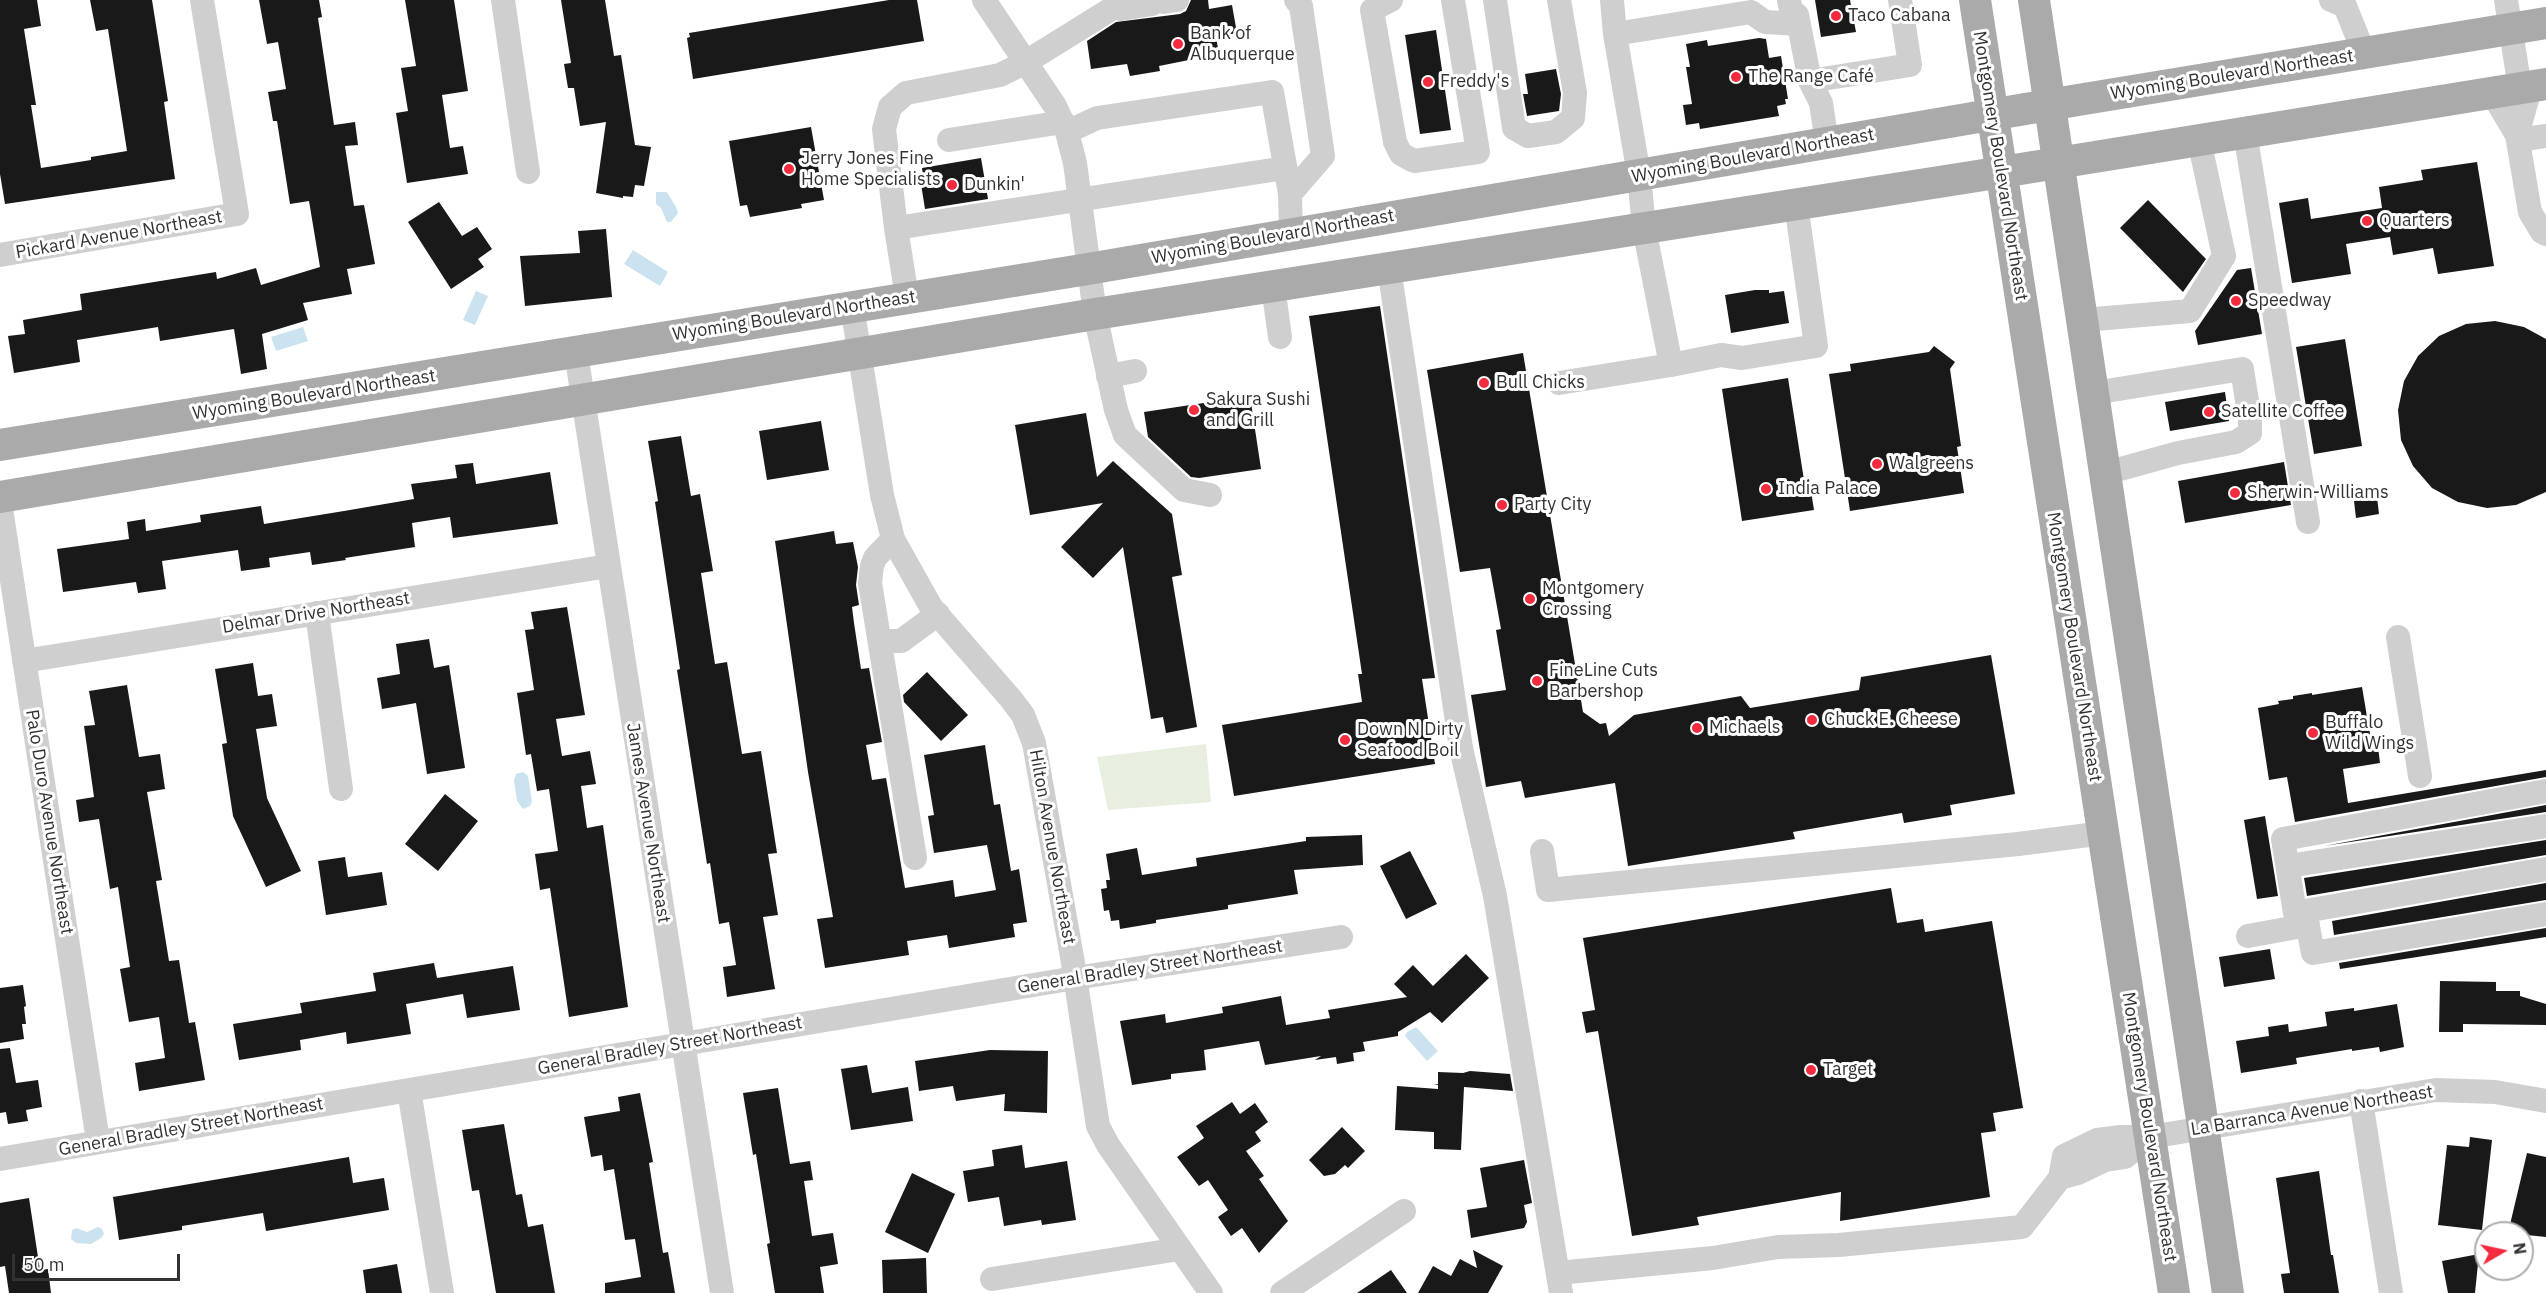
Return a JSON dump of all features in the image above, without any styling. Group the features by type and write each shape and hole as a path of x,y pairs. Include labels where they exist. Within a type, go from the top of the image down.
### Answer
{"main road":[{"name":"Montgomery Boulevard Northeast","path":"1975,0 2174,1293"},
{"path":"2034,0 2228,1293"},
{"name":"Wyoming Boulevard Northeast","path":"0,445 1088,269 2364,53 2508,14 2546,23"},
{"path":"0,500 1095,314 2522,88"}],"street":[{"name":"Pickard Avenue Northeast","path":"0,255 237,214 202,0"},
{"path":"503,0 528,172"},
{"path":"984,0 1055,106 1065,127 1076,163 1095,314 1108,376 1125,435 1184,490 1210,495"},
{"path":"1290,194 1323,156 1301,6 1296,0"},
{"path":"1379,3 1395,142 1401,154 1414,161 1478,152 1453,0"},
{"path":"1495,0 1514,128 1528,136 1556,132 1573,118 1575,93 1559,0"},
{"path":"1612,0 1615,34 1639,175 1644,228 1671,365"},
{"path":"1810,81 1910,65 1900,0"},
{"path":"2331,0 2345,6 2364,53"},
{"path":"907,297 884,129 890,107 906,93 1000,75 1114,10 1164,2"},
{"path":"1615,34 1750,6 1765,22 1797,10 1810,81 1821,103 1827,143"},
{"path":"2508,14 2522,88 2518,137 2537,201 2530,212 2542,232 2546,234"},
{"path":"2518,137 2522,88"},
{"path":"950,140 1065,127 1097,118 1272,92 1290,194 1291,234"},
{"path":"2245,132 2308,522"},
{"path":"2518,137 2546,136"},
{"path":"2083,320 2190,311 2224,256 2199,140"},
{"path":"896,228 1285,168"},
{"path":"1559,382 1721,355 1742,358 1816,346 1796,204"},
{"path":"1389,268 1461,748 1495,896 1560,1283"},
{"path":"1273,286 1280,337"},
{"name":"Hilton Avenue Northeast","path":"852,306 882,495 893,540 912,577 938,614 1023,715 1034,743 1041,773 1098,1126 1108,1145 1211,1293"},
{"name":"James Avenue Northeast","path":"576,353 722,1293"},
{"path":"2094,393 2242,369 2250,420 2250,433 2236,442 2178,453 2106,473"},
{"path":"1108,376 1135,371"},
{"name":"Palo Duro Avenue Northeast","path":"0,500 98,1141"},
{"path":"893,540 875,558 870,583 915,858"},
{"name":"Delmar Drive Northeast","path":"24,661 608,566"},
{"path":"317,613 341,789"},
{"path":"879,638 883,641 901,641 938,614"},
{"path":"2398,637 2420,776"},
{"path":"2306,918 2295,913 2283,839 2546,791"},
{"path":"2288,866 2546,826"},
{"path":"1542,851 1548,890 2018,844 2104,833"},
{"path":"2248,936 2306,918 2546,869"},
{"path":"2306,918 2313,953 2546,914"},
{"name":"General Bradley Street Northeast","path":"0,1160 98,1141 1075,978 1341,937"},
{"path":"409,1090 442,1293"},
{"name":"La Barranca Avenue Northeast","path":"1560,1283 1778,1247 1839,1245 2022,1227 2060,1178 2064,1156 2097,1140 2150,1137 2436,1090 2495,1092 2546,1101"},
{"path":"2361,1101 2391,1293"},
{"path":"1282,1293 1404,1211"},
{"path":"992,1279 1179,1249"}],"green space":[{"path":"1206,744 1211,802 1108,810 1097,757"}],"water":[{"path":"656,192 667,192 676,207 678,213 671,222 667,222 661,208 656,204"},
{"path":"633,250 668,272 660,286 624,264"},
{"path":"476,291 488,296 475,325 463,320"},
{"path":"303,327 308,341 276,351 271,337"},
{"path":"523,772 528,776 532,801 530,806 523,809 517,801 514,781 516,774"},
{"path":"1416,1027 1438,1051 1427,1061 1405,1036 1407,1032"},
{"path":"98,1227 104,1234 91,1244 76,1243 71,1239 72,1230 76,1228 87,1232"}],"building":[{"path":"0,0 37,0 41,26 24,29 36,105 31,105 41,168 91,160 91,157 127,151 108,29 96,31 90,0 152,0 168,101 164,102 175,179 5,204 0,174"},
{"path":"259,0 319,0 322,17 318,18 334,125 355,122 358,145 345,146 354,206 364,205 375,264 347,269 352,294 303,303 308,320 262,334 267,369 241,374 234,329 160,341 158,327 77,340 80,362 14,373 8,336 25,334 23,320 82,310 80,294 216,272 217,279 256,268 261,285 320,267 309,201 290,204 277,121 273,121 268,92 286,89 278,42 267,44"},
{"path":"405,0 454,0 468,91 442,95 450,148 463,146 468,174 407,183 396,113 408,111 401,68 416,66"},
{"path":"561,0 605,0 614,56 621,55 635,145 651,147 644,186 635,185 633,197 623,196 623,198 596,193 606,122 580,126 574,88 568,88 564,64 571,63"},
{"path":"889,0 917,0 924,41 693,79 687,38 690,37 689,33"},
{"path":"1191,0 1208,0 1209,9 1232,5 1237,33 1216,37 1219,54 1159,66 1160,71 1130,76 1127,64 1091,69 1087,41 1116,22 1180,14 1186,11"},
{"name":"Taco Cabana","path":"1815,0 1850,0 1856,32 1821,37"},
{"name":"Freddy's","path":"1436,30 1451,130 1420,134 1405,35"},
{"name":"The Range Café","path":"1759,38 1766,39 1769,58 1781,56 1788,99 1785,99 1786,104 1777,106 1779,116 1700,129 1699,123 1686,125 1683,105 1692,104 1686,67 1690,67 1686,44 1707,40 1708,46"},
{"path":"1556,69 1561,94 1559,111 1527,116 1523,94 1528,94 1525,74"},
{"path":"811,127 824,200 801,204 802,208 750,217 747,205 740,206 729,141"},
{"name":"Dunkin'","path":"981,158 988,199 925,209 921,184 924,184 922,168"},
{"path":"2477,162 2494,266 2438,274 2433,248 2393,255 2390,237 2346,244 2351,274 2292,283 2279,203 2308,198 2311,219 2382,208 2379,187 2423,180 2421,170"},
{"path":"2148,200 2206,259 2183,292 2120,228"},
{"path":"439,202 462,236 477,227 492,249 478,259 484,267 451,289 408,222"},
{"path":"606,229 612,297 525,306 520,256 580,253 578,231"},
{"name":"Speedway","path":"2251,268 2262,334 2198,345 2195,331 2237,270"},
{"path":"1769,290 1769,293 1784,291 1789,323 1731,333 1725,295"},
{"path":"1380,306 1435,678 1422,679 1435,764 1234,796 1222,725 1362,702 1358,674 1362,674 1309,316"},
{"path":"2495,321 2524,327 2546,339 2546,492 2516,505 2487,508 2458,502 2432,488 2413,466 2401,440 2398,410 2404,381 2418,356 2439,336 2466,324"},
{"path":"2345,339 2362,446 2314,454 2296,347"},
{"name":"Walgreens","path":"1934,346 1955,362 1950,369 1961,446 1957,447 1964,493 1850,511 1829,374 1851,371 1850,364 1929,352"},
{"name":"Montgomery Crossing","path":"1523,353 1583,712 1600,724 1606,723 1609,736 1634,715 1741,696 1750,708 1859,690 1861,677 1991,655 2015,794 1950,805 1952,815 1904,823 1902,813 1793,832 1795,839 1628,866 1615,783 1525,798 1521,781 1486,787 1471,695 1506,690 1496,630 1501,629 1490,568 1460,572 1427,370"},
{"path":"1788,378 1804,480 1809,479 1814,510 1742,521 1722,389"},
{"path":"2225,392 2229,421 2170,431 2165,402"},
{"path":"1250,396 1261,469 1199,478 1191,477 1148,437 1144,412"},
{"path":"1086,413 1097,477 1113,461 1172,514 1182,575 1172,577 1197,727 1166,733 1163,717 1151,719 1123,547 1093,578 1061,547 1103,503 1030,515 1015,425"},
{"path":"821,421 829,470 767,480 759,431"},
{"path":"681,436 691,496 700,494 713,571 701,573 715,664 727,662 742,754 761,751 777,853 768,854 778,915 763,917 775,989 727,997 723,967 736,965 729,922 719,924 710,863 707,864 677,670 680,669 648,441"},
{"name":"Sherwin-Williams","path":"2284,462 2291,505 2185,523 2178,481"},
{"path":"473,463 476,484 550,472 558,524 453,538 450,517 412,523 415,547 312,565 310,552 269,558 270,567 241,571 238,550 162,561 166,589 138,593 136,582 63,592 57,549 129,539 127,522 145,519 146,531 201,522 200,515 261,506 264,524 344,511 414,499 411,484 457,478 455,465"},
{"path":"2377,497 2379,514 2356,518 2354,501"},
{"path":"834,531 836,544 853,542 858,567 856,585 859,605 852,607 854,623 861,669 869,668 882,742 866,745 872,780 886,778 905,888 953,880 955,897 996,890 987,845 934,853 928,816 934,815 924,755 985,745 994,805 1000,804 1011,871 1019,869 1027,922 1013,924 1015,937 949,948 947,935 907,941 909,955 825,968 817,919 833,917 808,772 775,541"},
{"path":"567,607 585,715 556,719 562,756 590,751 596,784 581,786 587,828 603,825 628,1007 569,1017 550,888 540,890 535,854 558,851 549,789 537,791 531,754 526,755 517,693 534,690 525,630 534,629 531,612"},
{"path":"429,639 434,668 449,665 465,768 427,774 416,703 382,709 377,678 400,674 396,644"},
{"path":"253,663 258,696 272,694 277,726 256,729 267,798 301,871 266,887 233,816 222,744 227,743 215,669"},
{"path":"927,672 968,715 941,741 904,702 903,695"},
{"path":"127,685 139,757 160,754 165,789 147,792 162,880 156,881 169,961 179,960 189,1023 195,1022 205,1080 139,1091 135,1063 165,1058 159,1017 129,1022 120,969 130,967 118,887 110,889 99,819 79,822 76,800 94,797 84,726 95,725 89,691"},
{"path":"2362,687 2371,740 2377,739 2380,763 2343,769 2348,803 2546,770 2546,777 2295,822 2287,777 2269,780 2258,708 2279,704 2278,701 2293,699 2293,696"},
{"path":"445,794 478,821 438,871 405,844"},
{"path":"2546,805 2546,812 2324,846"},
{"path":"2265,816 2278,896 2257,899 2244,820"},
{"path":"1362,835 1363,865 1294,870 1298,894 1228,905 1228,909 1156,920 1156,923 1120,929 1119,920 1111,921 1109,910 1104,911 1101,889 1107,888 1106,880 1110,880 1106,854 1137,848 1142,875 1197,866 1196,858 1306,841 1306,837"},
{"path":"2546,840 2546,855 2307,896 2304,878"},
{"path":"1410,851 1437,904 1406,919 1380,866"},
{"path":"345,857 348,877 382,872 387,905 326,915 318,861"},
{"path":"2546,883 2546,900 2334,935 2332,921"},
{"name":"Target","path":"1891,888 1897,923 1923,919 1925,932 1992,921 2023,1108 1993,1113 1996,1131 1981,1133 1990,1197 1840,1221 1841,1192 1697,1217 1699,1225 1632,1236 1598,1031 1586,1033 1582,1012 1595,1010 1583,938"},
{"path":"2546,928 2546,937 2340,969 2339,963"},
{"path":"2270,949 2275,979 2224,987 2219,957"},
{"path":"1466,954 1489,978 1442,1023 1430,1012 1398,1032 1398,1036 1363,1042 1365,1051 1353,1053 1354,1061 1337,1064 1336,1057 1315,1060 1321,1056 1265,1065 1259,1041 1204,1050 1206,1070 1171,1074 1171,1079 1132,1085 1120,1021 1165,1014 1166,1023 1223,1013 1222,1007 1281,996 1286,1025 1330,1018 1328,1010 1407,997 1394,984 1413,965 1433,986"},
{"path":"434,963 437,978 513,966 520,1010 467,1018 463,994 406,1004 411,1034 347,1044 346,1032 300,1040 301,1050 239,1060 233,1024 302,1013 300,1003 376,991 373,973"},
{"path":"2440,981 2496,982 2496,991 2520,991 2520,996 2546,1004 2546,1025 2463,1024 2463,1032 2439,1032"},
{"path":"23,985 26,1006 24,1007 26,1024 22,1024 24,1039 0,1043 0,988"},
{"path":"2397,1004 2404,1047 2380,1052 2379,1047 2352,1051 2352,1049 2296,1058 2297,1064 2241,1073 2236,1041 2269,1036 2268,1027 2288,1024 2289,1032 2327,1026 2325,1012 2354,1008 2354,1011"},
{"path":"10,1048 16,1083 38,1080 42,1107 26,1110 28,1121 8,1124 6,1112 0,1113 0,1049"},
{"path":"990,1050 1048,1051 1047,1113 1004,1111 1005,1094 956,1101 953,1086 919,1091 915,1061"},
{"path":"867,1065 872,1093 908,1087 913,1121 851,1130 841,1069"},
{"path":"1470,1071 1510,1074 1513,1091 1464,1087 1461,1150 1434,1149 1434,1132 1395,1130 1397,1086 1438,1089 1438,1085 1434,1085 1438,1084 1438,1072"},
{"path":"778,1088 790,1164 810,1161 813,1180 804,1181 812,1236 833,1233 838,1264 820,1267 824,1293 775,1293 767,1244 770,1243 756,1154 753,1155 743,1093"},
{"path":"640,1093 653,1162 649,1163 663,1253 668,1252 675,1293 605,1293 605,1283 641,1277 635,1239 625,1240 614,1169 604,1171 602,1155 591,1157 584,1117 620,1111 618,1097"},
{"path":"1232,1102 1240,1114 1255,1103 1268,1122 1255,1132 1261,1141 1246,1151 1264,1176 1259,1179 1288,1221 1259,1253 1242,1228 1231,1236 1218,1217 1228,1210 1208,1180 1199,1186 1177,1157 1204,1138 1196,1126"},
{"path":"504,1124 516,1195 522,1194 528,1227 543,1224 555,1293 496,1293 479,1190 472,1191 462,1130"},
{"path":"1342,1127 1365,1151 1348,1168 1345,1165 1335,1174 1324,1176 1309,1160"},
{"path":"2470,1137 2492,1140 2483,1221 2474,1221 2474,1229 2438,1225 2447,1145 2469,1147"},
{"path":"1022,1145 1025,1168 1067,1161 1076,1220 1042,1225 1041,1220 1004,1226 999,1197 968,1202 963,1171 994,1166 992,1150"},
{"path":"2527,1153 2546,1157 2546,1237 2534,1236 2534,1221 2511,1221"},
{"path":"349,1157 353,1183 384,1178 389,1210 266,1231 263,1213 182,1226 182,1230 119,1240 113,1197"},
{"path":"1524,1160 1532,1203 1524,1205 1527,1222 1524,1228 1471,1238 1467,1210 1487,1207 1480,1168"},
{"path":"2319,1171 2339,1293 2284,1293 2281,1274 2290,1273 2276,1178"},
{"path":"912,1173 955,1194 928,1253 885,1232"},
{"path":"29,1198 40,1270 48,1269 51,1293 9,1293 5,1266 0,1267 0,1203"},
{"path":"1473,1250 1503,1266 1488,1293 1418,1293 1433,1266 1451,1276 1460,1259 1477,1268"},
{"path":"2474,1255 2475,1293 2448,1293 2442,1261"},
{"path":"926,1258 927,1293 883,1293 882,1260"},
{"path":"397,1264 402,1293 366,1293 363,1270"},
{"path":"1391,1270 1407,1293 1357,1293"}],"place":[{"name":"Taco Cabana","path":"1836,16"},
{"name":"Bank of Albuquerque","path":"1178,44"},
{"name":"The Range Café","path":"1736,77"},
{"name":"Freddy's","path":"1428,82"},
{"name":"Jerry Jones Fine Home Specialists","path":"789,169"},
{"name":"Dunkin'","path":"952,185"},
{"name":"Quarters","path":"2367,221"},
{"name":"Speedway","path":"2236,301"},
{"name":"Bull Chicks","path":"1484,383"},
{"name":"Sakura Sushi and Grill","path":"1194,410"},
{"name":"Satellite Coffee","path":"2209,412"},
{"name":"Walgreens","path":"1877,464"},
{"name":"India Palace","path":"1766,489"},
{"name":"Sherwin-Williams","path":"2235,493"},
{"name":"Party City","path":"1502,505"},
{"name":"Montgomery Crossing","path":"1530,599"},
{"name":"FineLine Cuts Barbershop","path":"1537,681"},
{"name":"Chuck E. Cheese","path":"1812,720"},
{"name":"Michaels","path":"1697,728"},
{"name":"Buffalo Wild Wings","path":"2313,733"},
{"name":"Down N Dirty Seafood Boil","path":"1345,740"},
{"name":"Target","path":"1811,1070"}]}
